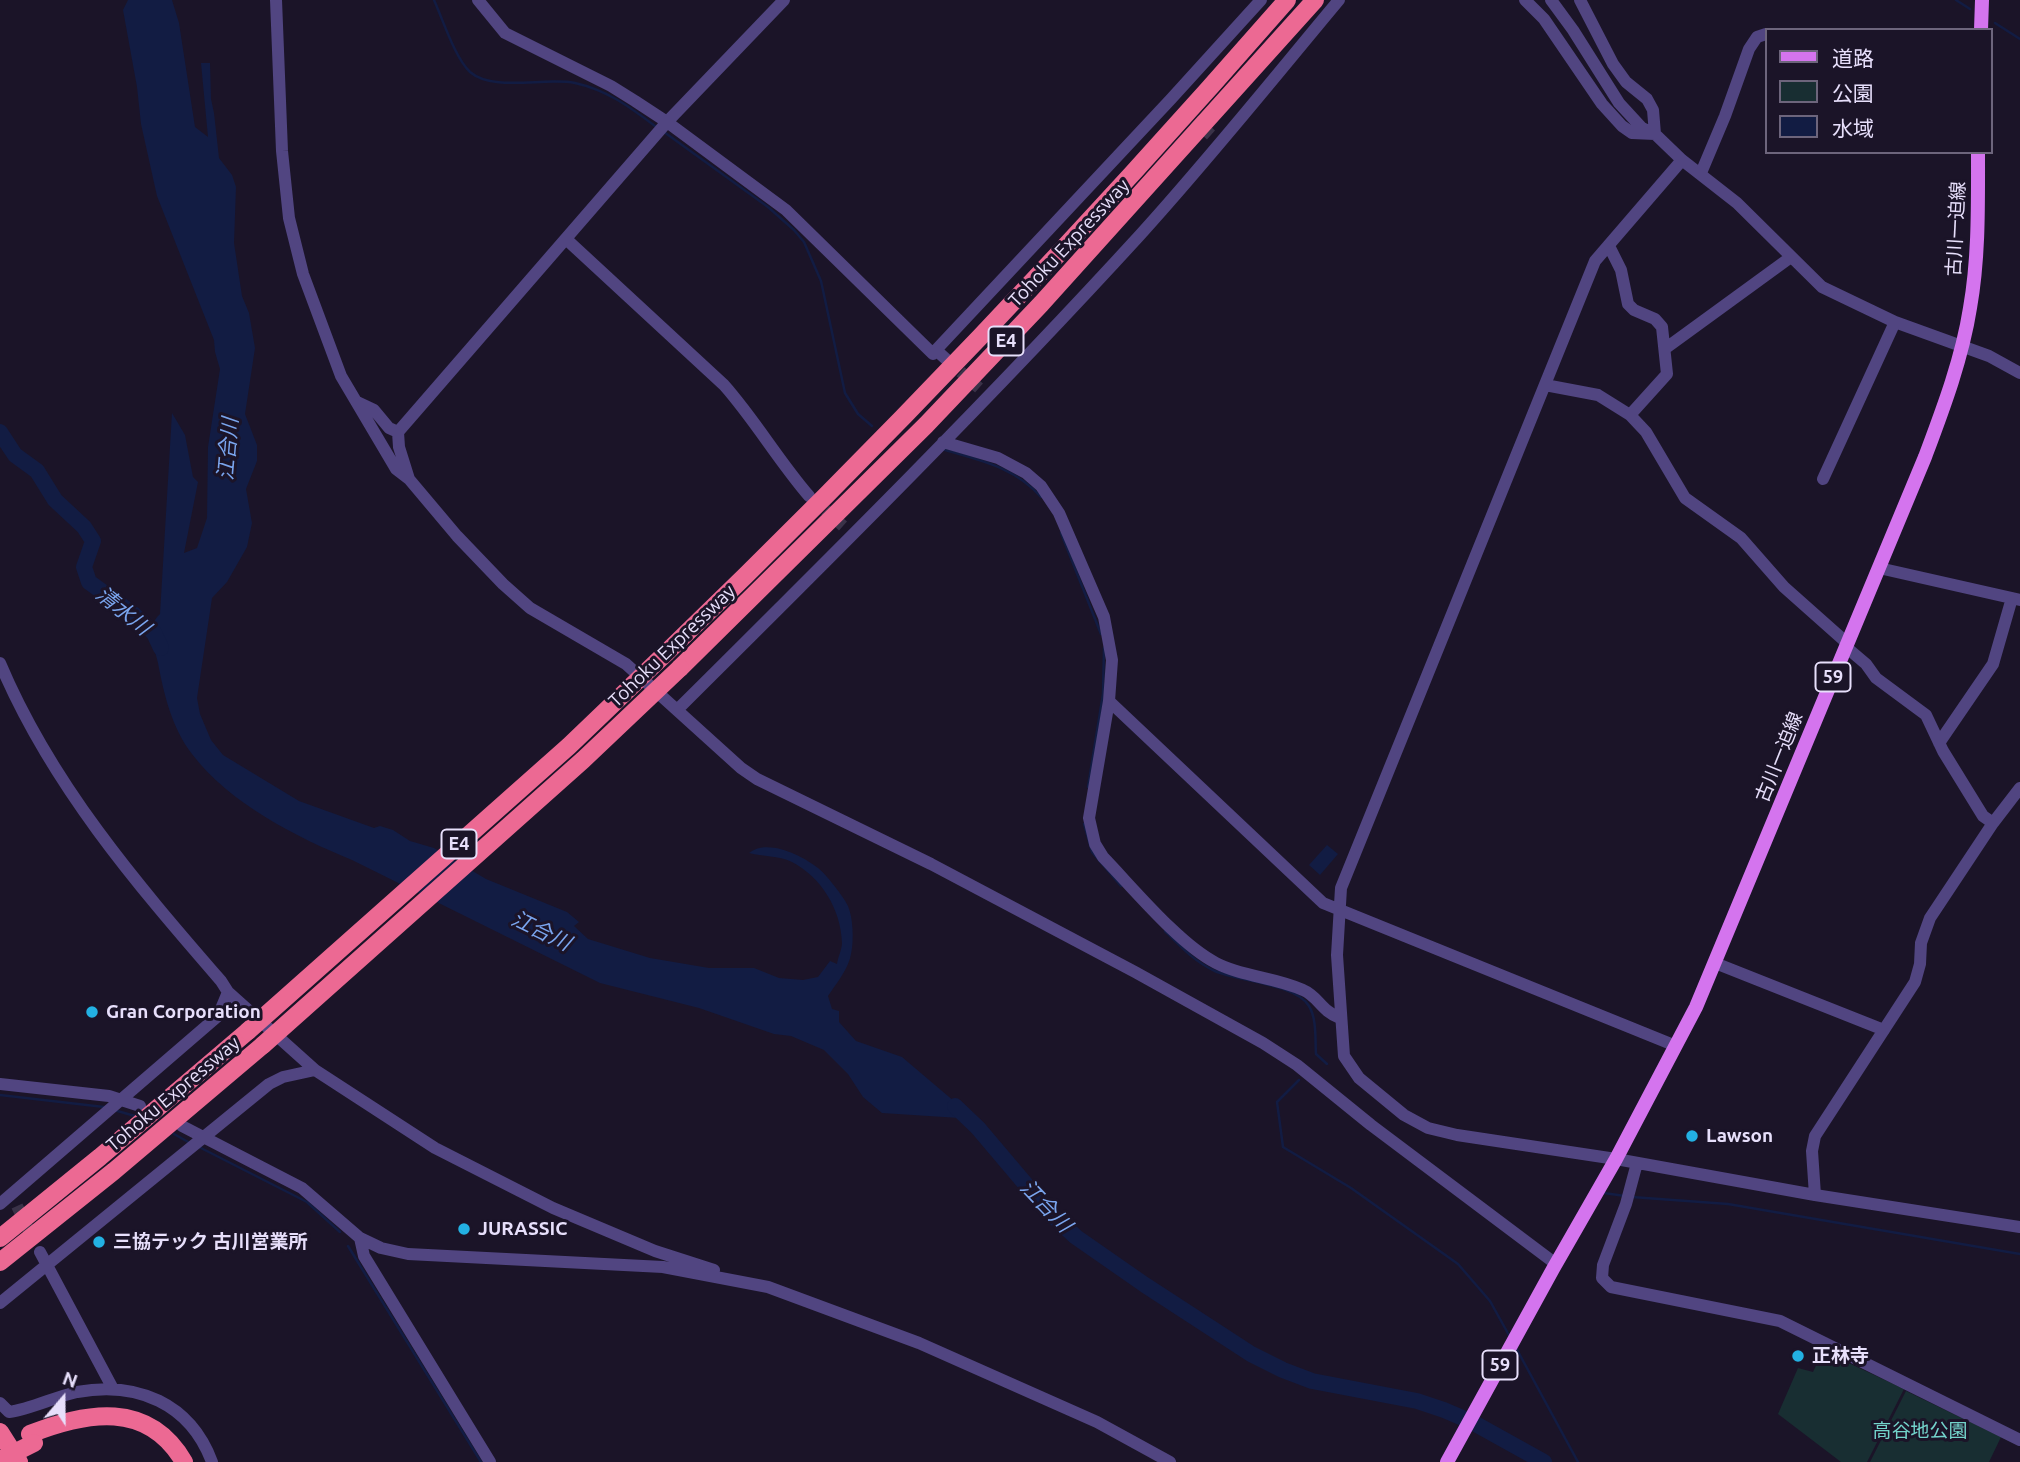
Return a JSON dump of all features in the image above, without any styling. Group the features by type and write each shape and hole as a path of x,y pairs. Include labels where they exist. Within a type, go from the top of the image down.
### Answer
{"highway":[{"name":"Tohoku Expressway","path":"0,1238 100,1157 247,1031 569,746 666,653 837,486 998,321 1287,0"},
{"name":"Tohoku Expressway","path":"0,1262 114,1171 263,1045 583,760 680,668 926,425 1041,304 1315,0"},
{"path":"0,1461 32,1439 84,1417 116,1416 142,1423 156,1431 169,1440 184,1462"},
{"path":"0,1448 86,1427 117,1426 146,1436 160,1446 173,1462"},
{"path":"0,1433 17,1462"}],"main road":[{"path":"1981,28 1982,0"},
{"name":"古川一迫線","path":"1554,1266 1616,1159 1676,1046 1715,963 1925,457 1962,346 1970,308 1975,269 1978,154"},
{"name":"59","path":"1447,1462 1554,1266"}],"street":[{"path":"276,0 282,151 289,218 303,275 341,376 396,469 409,479 457,536 503,584 530,608 626,664 741,768 757,779 931,864 1135,972 1263,1043 1297,1065 1554,1266"},
{"path":"478,0 505,33 611,86 667,122 786,210 933,354 1176,103 1261,0"},
{"path":"409,479 399,447 398,432 667,122 784,0"},
{"path":"677,710 852,536 943,442 983,392 1140,235 1216,139 1339,0"},
{"path":"1525,0 1550,28 1602,104 1622,126 1632,133 1655,134"},
{"path":"1551,0 1619,103 1642,128 1655,134 1682,160 1737,203 1822,286 1895,322 1989,356 2020,373"},
{"path":"1580,0 1613,64 1626,82 1647,99 1653,110 1655,134"},
{"path":"1701,173 1749,49 1758,37 1764,35"},
{"path":"1682,160 1595,261 1340,888 1337,955 1344,1056 1359,1078 1404,1115 1428,1128 1815,1195 2020,1227"},
{"path":"566,239 743,405 786,469 809,496"},
{"path":"1609,246 1621,270 1626,299 1634,310 1655,319 1662,327 1666,348 1667,374 1630,415"},
{"path":"1666,348 1791,257"},
{"path":"1823,479 1895,322"},
{"path":"936,350 947,360"},
{"path":"1545,385 1598,395 1630,415 1652,442 1685,498 1741,538 1784,587 1847,645 1876,678 1926,715 1939,743 1983,816 1993,823"},
{"path":"357,402 373,410 389,428 398,432"},
{"path":"943,442 981,452 1012,465 1026,473 1050,498 1104,617 1112,660 1110,701 1089,818 1095,844 1103,857 1185,941 1204,956 1231,969 1307,991 1329,1014 1340,1018"},
{"path":"843,526 852,536"},
{"path":"1879,568 2016,599 1993,664 1939,743"},
{"path":"0,663 26,721 49,761 140,887 228,992 315,1070 435,1148 541,1203 655,1251 768,1287 919,1343 1097,1422 1170,1462"},
{"path":"1110,701 1314,895 1338,911 1676,1046"},
{"path":"1815,1195 1812,1151 1815,1136 1919,973 1921,943 1930,918 1993,823 2020,788"},
{"path":"1715,963 1884,1030"},
{"path":"9,1202 218,1016 228,992"},
{"path":"0,1303 269,1084 283,1077 315,1070"},
{"path":"0,1084 109,1096 116,1106"},
{"path":"116,1106 140,1105"},
{"path":"182,1126 196,1142 302,1188 360,1238 381,1248 408,1254 663,1267 768,1287"},
{"path":"1637,1163 1626,1204 1603,1265 1602,1278 1611,1287 1780,1321 2020,1440"},
{"path":"360,1238 364,1256 490,1462"},
{"path":"40,1252 112,1387"},
{"path":"0,1403 9,1412 76,1392 112,1387 132,1391 155,1399 190,1423 205,1442 212,1462"}],"green space":[{"path":"1823,1351 1904,1389 1867,1462 1841,1462 1778,1414 1798,1368 1813,1372"},
{"name":"高谷地公園","path":"1906,1391 2001,1437 1989,1462 1870,1462"}],"water":[{"path":"128,0 172,0 179,23 195,127 208,137 201,63 210,63 211,99 219,158 232,175 236,187 234,243 242,296 249,313 255,348 245,414 257,445 257,461 246,489 252,523 247,547 227,582 212,598 197,698 200,714 211,740 223,755 299,801 374,828 380,826 393,830 410,841 434,848 486,879 567,912 579,922 574,926 588,939 650,958 709,968 754,968 779,978 803,980 818,977 830,961 837,964 842,945 838,918 828,895 812,876 792,862 749,853 765,847 784,850 803,858 830,880 846,902 851,917 853,936 850,959 828,996 832,1009 839,1011 839,1022 856,1041 902,1057 975,1119 882,1113 863,1097 848,1074 824,1050 791,1036 774,1034 699,1008 600,983 265,817 225,788 192,754 170,711 151,631 160,614 172,413 185,435 193,477 198,482 184,553 197,548 207,518 208,447 220,369 214,340 157,196 141,124 123,10"},
{"path":"1327,845 1338,854 1320,875 1309,865"}],"waterway":[{"path":"434,0 459,58 470,72 480,78 505,83 563,82 587,86 618,100 655,126"},
{"path":"1956,0 1970,9"},
{"path":"1995,23 2020,39"},
{"path":"664,132 768,207 804,242 821,281 845,393 858,414 872,426"},
{"name":"清水川","path":"0,432 15,455 37,471 55,500 84,527 93,541 84,567 89,582 154,633 161,648"},
{"path":"942,449 983,461 1008,472 1020,478 1041,497"},
{"path":"1061,533 1101,634"},
{"path":"1088,787 1103,694 1104,648"},
{"path":"1084,824 1092,852 1121,886"},
{"path":"1165,931 1194,958 1215,971 1280,988 1302,999 1309,1006 1313,1017 1316,1054 1327,1064"},
{"path":"1299,1080 1277,1102 1283,1147 1351,1188 1458,1264 1490,1301 1510,1337"},
{"path":"0,1095 104,1107"},
{"name":"江合川","path":"955,1106 978,1128 1050,1213 1076,1237 1251,1354 1312,1381 1417,1401 1444,1410 1472,1422 1544,1462"},
{"path":"114,1110 135,1116"},
{"path":"174,1134 190,1143"},
{"path":"199,1147 307,1202 340,1232"},
{"path":"1604,1193 1625,1196"},
{"path":"1632,1197 1728,1204 2020,1254"},
{"path":"348,1246 481,1462"},
{"path":"1515,1346 1578,1462"}],"tunnel":[{"path":"1181,108 1211,135"},
{"path":"947,360 979,388"},
{"path":"812,498 843,526"},
{"path":"17,1206 35,1243"}],"place":[{"name":"Gran Corporation","path":"92,1012"},
{"name":"Lawson","path":"1692,1136"},
{"name":"JURASSIC","path":"464,1229"},
{"name":"三協テック 古川営業所","path":"99,1242"},
{"name":"正林寺","path":"1798,1356"}]}
